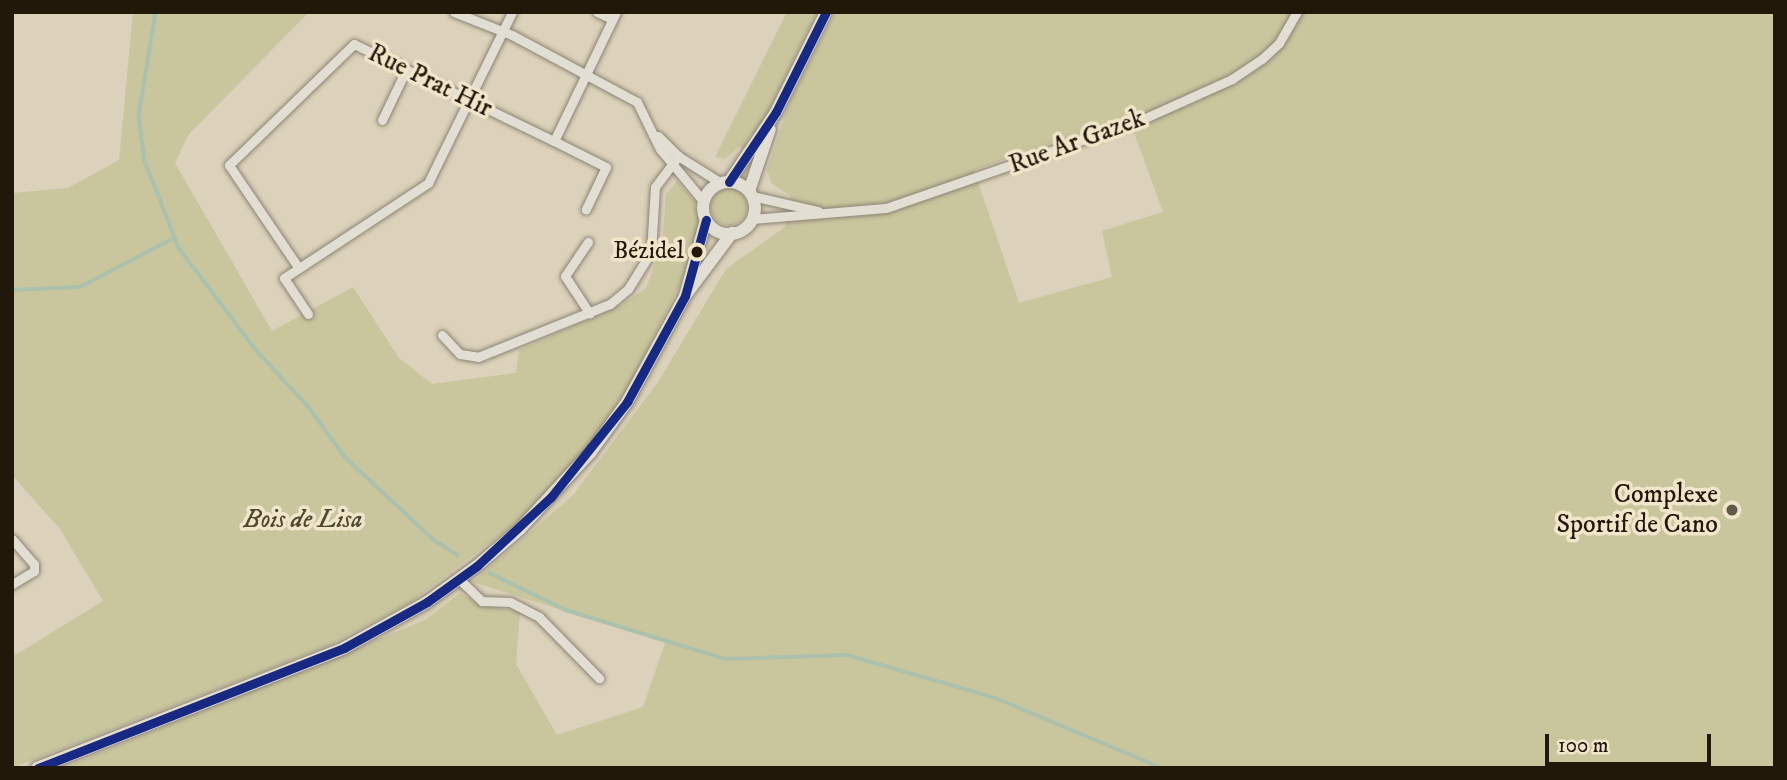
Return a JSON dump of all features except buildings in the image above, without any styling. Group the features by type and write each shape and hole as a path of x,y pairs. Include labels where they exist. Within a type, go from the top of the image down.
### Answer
{"main road":[{"path":"37,768 344,648 458,579 520,529 590,453 641,380 685,296 732,233 752,219 750,193 776,112 826,12"},
{"path":"685,296 706,220 704,202 725,183 776,112"},
{"path":"725,183 750,193"},
{"path":"706,220 720,232 732,233"}],"street":[{"path":"454,12 503,32 553,61 587,73 637,102 654,132 704,202"},
{"path":"308,314 284,278 428,183 512,12"},
{"path":"554,141 614,16 597,12"},
{"name":"Rue Ar Gazek","path":"752,219 886,208 1143,119 1233,79 1262,59 1279,43 1297,12"},
{"name":"Rue Prat Hir","path":"298,267 229,165 354,44 606,167 586,209"},
{"path":"382,120 406,70"},
{"path":"675,160 725,183"},
{"path":"442,335 460,354 478,357 590,314 628,289 646,262 655,240 655,187 675,160"},
{"name":"Rue Ar Gazek","path":"750,193 826,213"},
{"path":"588,242 565,276 590,314"},
{"path":"12,538 34,564 33,571 12,584"},
{"path":"458,579 482,601 510,602 539,617 599,678"}],"green space":[{"name":"Bois de Lisa","path":"133,12 309,12 189,134 175,163 272,331 353,287 399,358 432,384 516,373 519,350 621,305 646,288 662,246 666,194 677,181 695,201 700,230 680,285 628,388 584,453 517,522 411,602 330,645 12,768 12,657 103,601 60,529 12,475 12,193 68,188 119,160"},
{"path":"787,12 817,12 756,136 751,133 743,149 739,147 725,159 715,157"},
{"path":"836,12 1775,12 1775,768 63,768 425,620 460,593 479,604 520,612 516,664 557,735 643,707 665,643 473,582 573,495 658,382 726,269 785,227 791,196 771,183 767,170 790,100","holes":["1128,116 1163,212 1102,231 1112,277 1019,303 974,170"]},
{"path":"729,189 742,194 747,207 742,220 729,225 716,220 711,207 716,194"}],"waterway":[{"path":"156,12 139,116 145,161 179,248 257,351 308,406 345,457 433,539 458,555"},
{"path":"12,290 80,287 174,238"},
{"path":"490,573 566,610 725,659 847,655 996,698 1162,768"}],"transit line":[{"path":"729,182 776,112 826,12"},
{"path":"38,768 344,648 427,602 477,566 551,497 627,402 685,296 706,220"}],"place":[{"name":"Bézidel","path":"697,252"},
{"name":"Complexe Sportif de Cano","path":"1732,510"}]}
